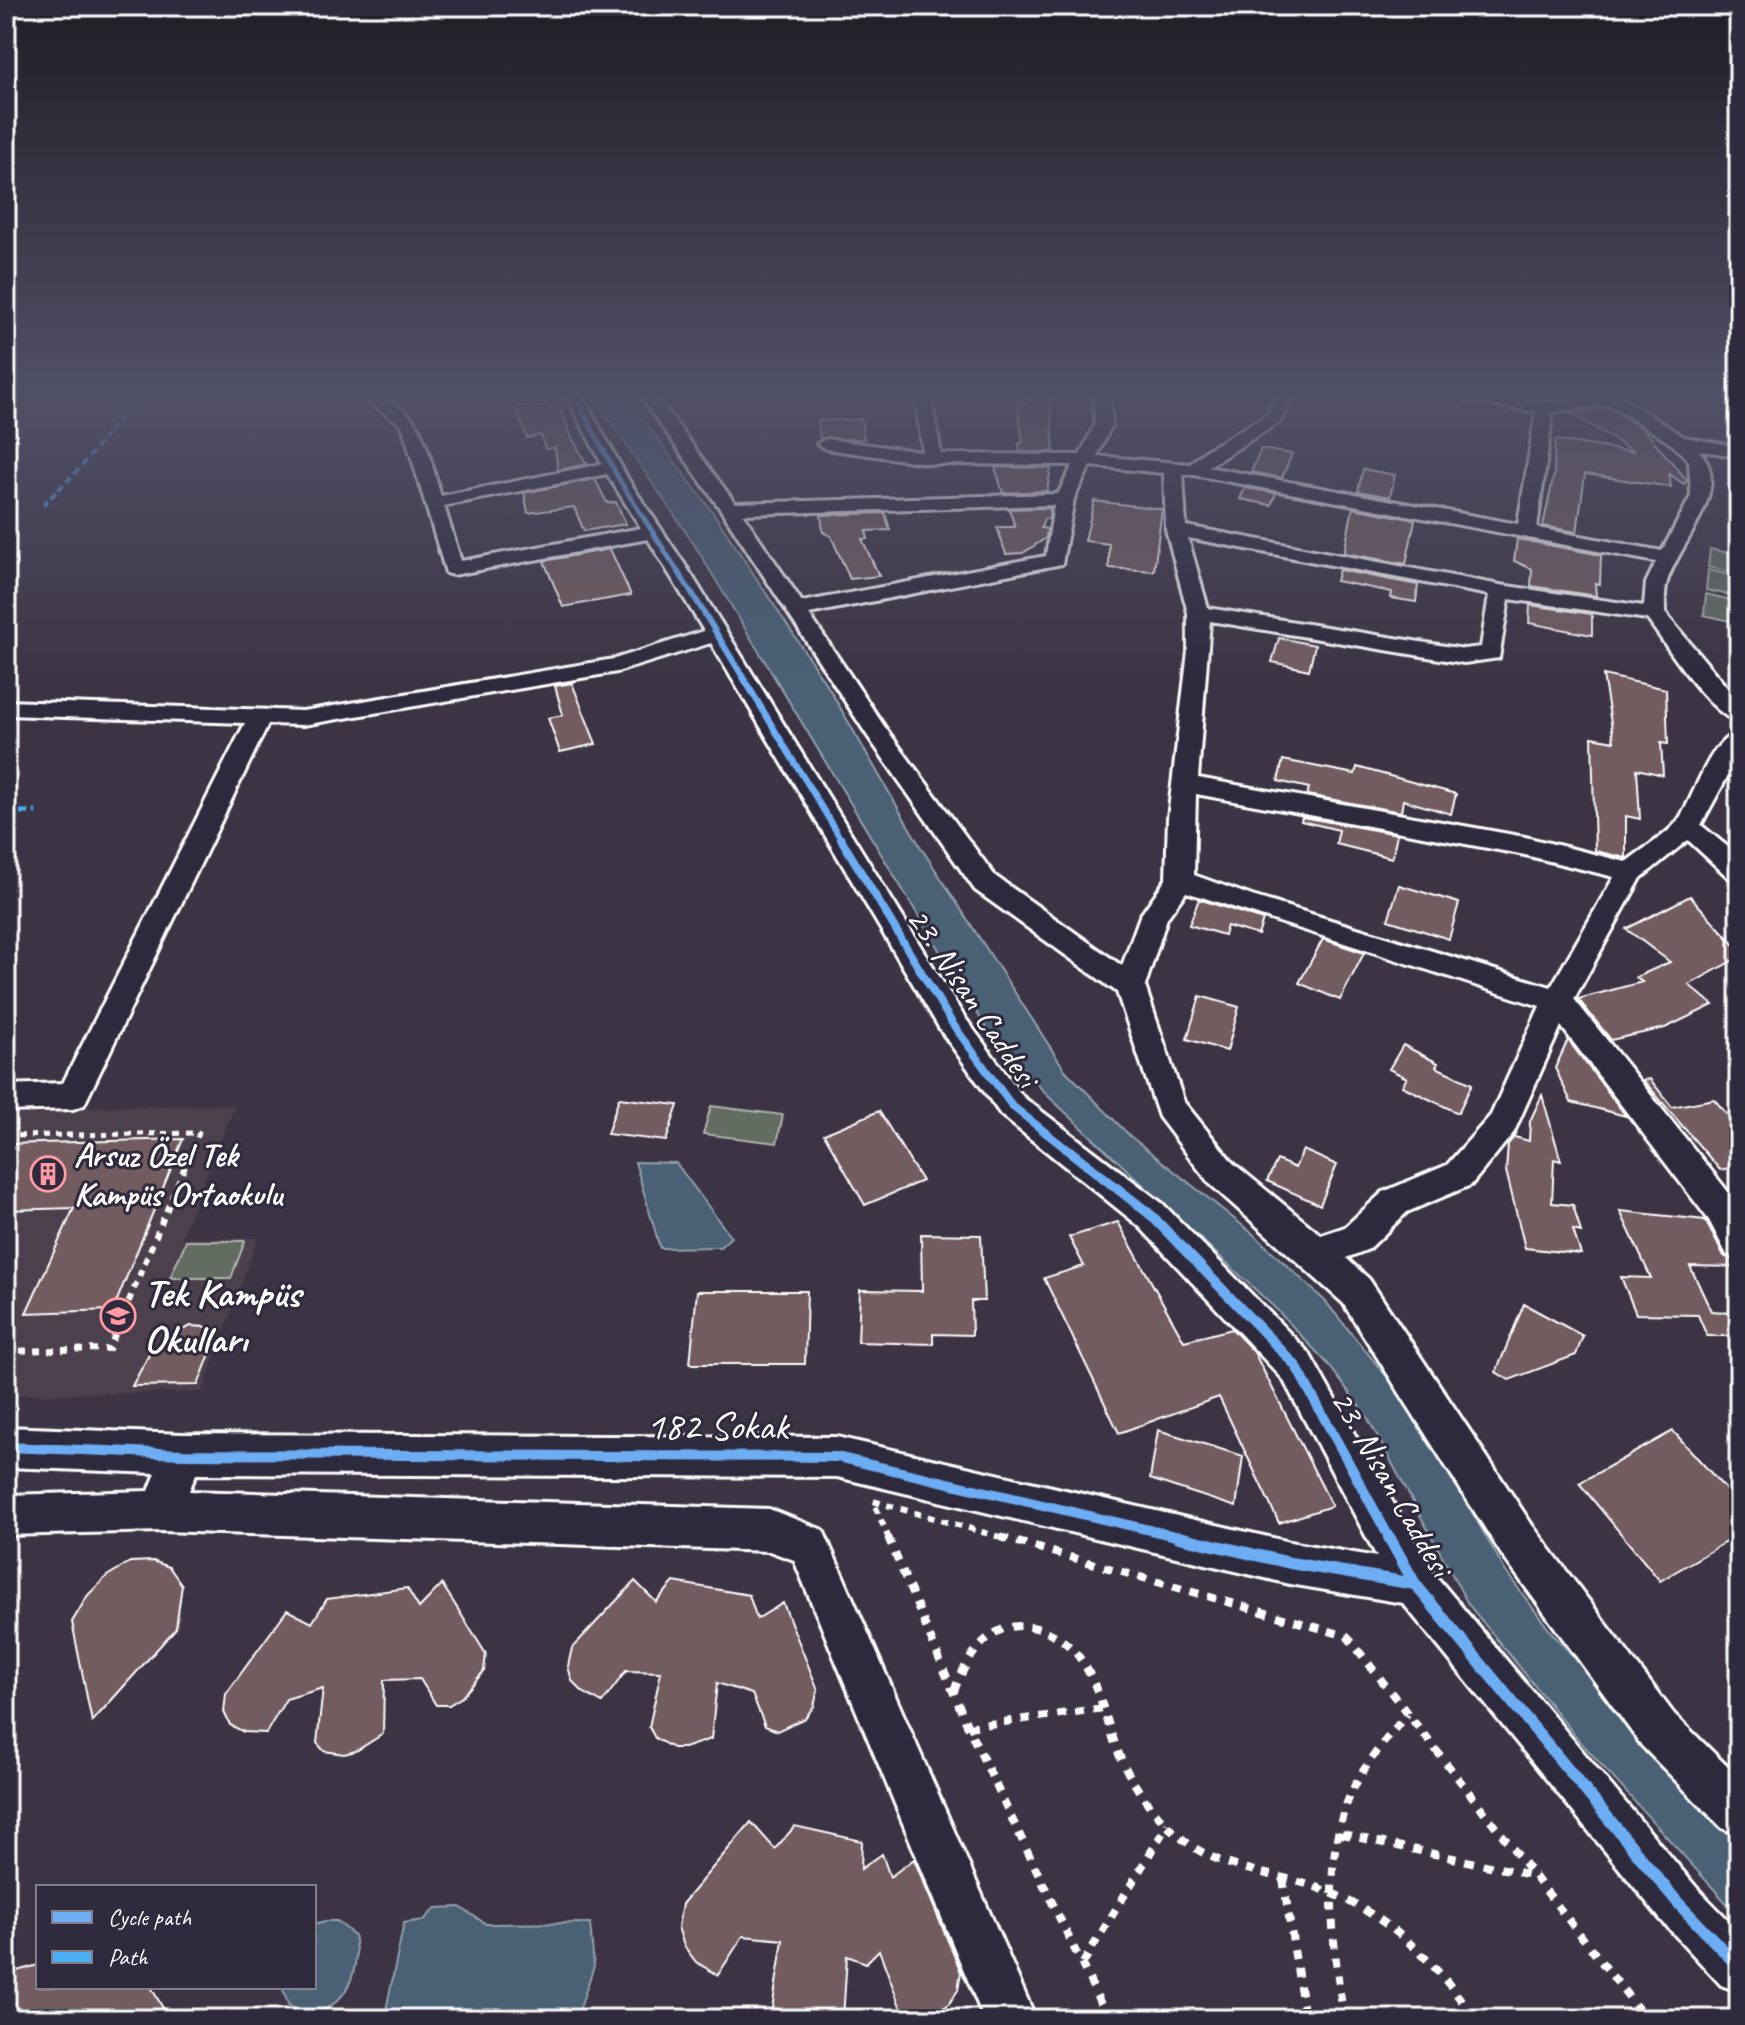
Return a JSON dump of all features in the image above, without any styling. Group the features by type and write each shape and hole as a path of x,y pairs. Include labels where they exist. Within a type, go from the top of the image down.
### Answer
{"street":[{"path":"430,492 453,569 653,532"},
{"path":"433,503 490,492"},
{"name":"23. Nisan Caddesi","path":"627,492 952,1023 1012,1106 1151,1215 1296,1366 1415,1584 1679,1904 1739,1967"},
{"path":"717,492 875,730 985,883 1130,986 1170,1108 1221,1173 1356,1291 1517,1540 1658,1730 1739,1811"},
{"path":"796,610 1055,560 1067,492"},
{"path":"1130,986 1154,916 1180,880 1199,651 1199,613 1176,530 1180,492"},
{"path":"1310,492 1667,558"},
{"path":"1527,530 1533,492"},
{"path":"1700,492 1656,583 1654,614 1713,690 1739,715"},
{"path":"730,509 1065,499"},
{"path":"1176,530 1500,591 1654,614"},
{"path":"1199,613 1464,656 1491,653 1500,591"},
{"path":"6,708 303,718 602,668 717,634"},
{"path":"6,1098 73,1096 260,716"},
{"path":"1316,1253 1357,1238 1395,1202 1459,1175 1503,1123 1558,1000 1631,872 1686,828 1720,763 1739,739"},
{"path":"1186,784 1525,846 1631,872"},
{"path":"1686,828 1702,837 1739,871"},
{"path":"1180,880 1242,903 1558,1000 1730,1208 1739,1244"},
{"name":"182 Sokak","path":"6,1447 183,1454 837,1457 1275,1559 1415,1584"},
{"path":"162,1511 183,1454"},
{"path":"6,1515 162,1511 769,1530 808,1545 1010,2019"}],"path":[{"path":"6,1136 199,1133 109,1349 6,1351"},
{"path":"1108,2019 968,1727 873,1501 1347,1636 1646,2019"},
{"path":"954,1691 965,1659 981,1640 1006,1627 1034,1628 1059,1638 1083,1659 1121,1756 1140,1792 1188,1844 1227,1865 1255,1875 1283,1879 1331,1894 1401,1935 1437,1970 1474,2019"},
{"path":"968,1727 1104,1708"},
{"path":"1344,2019 1333,1951 1331,1894 1344,1811 1358,1780 1407,1714"},
{"path":"1083,1963 1168,1824"},
{"path":"1342,1834 1537,1876"},
{"path":"1283,1879 1305,2019"},
{"path":"1626,2019 1634,2007"}],"shaded area":[{"name":"Tek Kampüs Okulları","path":"235,1105 181,1238 258,1238 202,1392 6,1395 6,1108"}],"green space":[{"path":"1710,549 1739,555 1739,574 1708,567"},
{"path":"1708,570 1739,577 1739,597 1706,590"},
{"path":"1706,594 1739,602 1739,623 1704,615"},
{"path":"711,1106 783,1115 777,1143 703,1134"},
{"path":"186,1241 245,1241 231,1278 170,1278"}],"water":[{"path":"658,492 697,492 714,514 830,690 920,846 1065,1070 1130,1136 1252,1233 1325,1301 1414,1410 1506,1572 1551,1632 1739,1838 1739,1917 1578,1739 1468,1604 1366,1415 1328,1364 1275,1308 1048,1096 988,1031 694,544"},
{"path":"635,1162 676,1163 731,1237 720,1247 660,1248"},
{"path":"460,1907 486,1924 590,1923 594,1966 578,2014 466,2015 463,2019 400,2019 396,2015 385,2015 404,1923 424,1920 436,1908"},
{"path":"337,1921 354,1935 356,1950 352,1978 337,2001 326,2009 312,2013 297,2012 288,2004 283,1989 316,1989 316,1923"}],"building":[{"path":"601,492 607,503 616,502 626,524 584,531 574,507 528,513 524,493"},
{"path":"1243,492 1276,493 1271,505 1240,499"},
{"path":"1361,492 1391,492 1390,497"},
{"path":"1550,492 1583,492 1577,532 1543,526"},
{"path":"1094,501 1162,509 1154,571 1109,568 1109,544 1085,541"},
{"path":"1050,508 1049,519 1044,519 1041,528 1047,529 1046,538 1023,553 1006,554 997,527 1015,527 1009,509"},
{"path":"1353,508 1415,520 1406,564 1344,553"},
{"path":"885,513 890,530 866,531 868,539 862,539 879,576 850,579 831,536 823,532 821,515"},
{"path":"1517,539 1601,555 1600,584 1595,583 1596,596 1531,586 1532,569 1514,561"},
{"path":"610,549 631,595 563,607 544,561"},
{"path":"1339,570 1418,585 1416,602 1391,598 1392,592 1336,581"},
{"path":"1530,605 1592,614 1592,635 1529,623"},
{"path":"1279,638 1315,645 1309,670 1272,662"},
{"path":"1603,675 1666,689 1668,744 1661,743 1663,775 1637,769 1640,819 1626,816 1626,858 1595,851 1592,737 1614,741"},
{"path":"572,683 596,744 560,752 548,718 563,715 555,686"},
{"path":"1283,760 1355,774 1357,767 1456,794 1451,814 1403,800 1401,812 1307,795 1309,788 1278,781"},
{"path":"1302,817 1397,834 1392,858 1336,844 1339,830 1301,821"},
{"path":"1399,885 1459,903 1449,939 1388,920"},
{"path":"1690,896 1739,950 1739,957 1689,985 1713,1005 1665,1028 1611,1040 1578,999 1642,982 1636,977 1670,962 1626,929"},
{"path":"1199,899 1263,920 1258,935 1227,926 1224,935 1189,925"},
{"path":"1323,939 1364,953 1340,1000 1299,983"},
{"path":"1200,996 1239,1007 1227,1051 1187,1039"},
{"path":"1568,1040 1626,1116 1571,1102 1555,1068"},
{"path":"1403,1045 1438,1063 1436,1067 1472,1084 1458,1113 1402,1086 1407,1078 1389,1069"},
{"path":"1650,1079 1672,1107 1714,1099 1739,1128 1739,1166 1720,1170 1643,1080"},
{"path":"1542,1095 1561,1161 1554,1159 1552,1203 1573,1205 1581,1232 1573,1230 1581,1254 1525,1248 1506,1171 1508,1144 1514,1137 1529,1141 1530,1121"},
{"path":"619,1098 678,1105 666,1141 607,1134"},
{"path":"879,1111 922,1181 865,1205 824,1134"},
{"path":"183,1139 113,1310 26,1313 74,1208 6,1210 6,1144"},
{"path":"1303,1150 1337,1165 1320,1205 1267,1181 1277,1160 1295,1168"},
{"path":"1620,1211 1705,1220 1724,1256 1739,1263 1739,1267 1690,1266 1711,1311 1739,1313 1739,1336 1707,1336 1698,1315 1636,1314 1621,1277 1651,1278"},
{"path":"1118,1222 1184,1341 1232,1329 1254,1352 1332,1506 1279,1523 1219,1397 1119,1433 1044,1278 1084,1266 1069,1237"},
{"path":"921,1234 981,1235 984,1301 971,1301 972,1335 933,1334 933,1344 858,1342 860,1290 922,1291"},
{"path":"697,1291 807,1291 805,1364 690,1364"},
{"path":"1524,1304 1583,1336 1576,1355 1509,1380 1496,1372"},
{"path":"191,1326 220,1328 198,1385 132,1386 151,1351 170,1335"},
{"path":"1158,1430 1243,1456 1236,1507 1150,1479"},
{"path":"1673,1431 1739,1504 1739,1534 1660,1581 1579,1483"},
{"path":"153,1561 169,1567 182,1585 176,1628 92,1722 72,1622 88,1595 107,1576 130,1562"},
{"path":"635,1581 656,1602 674,1582 749,1595 757,1619 783,1603 818,1690 814,1706 805,1718 777,1731 765,1726 752,1694 717,1683 711,1739 684,1748 673,1748 655,1738 649,1727 661,1672 626,1671 602,1703 583,1692 572,1681 568,1666 572,1648"},
{"path":"442,1584 486,1654 484,1671 462,1697 449,1705 436,1705 420,1679 384,1680 383,1734 356,1751 344,1754 324,1751 317,1743 323,1688 286,1699 266,1733 244,1732 230,1725 224,1712 226,1694 287,1610 312,1623 327,1599 407,1588 419,1608"},
{"path":"751,1822 775,1849 795,1826 862,1841 861,1869 882,1854 890,1877 914,1859 961,1972 958,1990 948,2005 923,2019 903,2014 879,1950 866,1963 847,1956 843,2019 776,2019 772,2009 783,1940 743,1936 718,1975 696,1962 684,1946 678,1927 682,1904"},
{"path":"36,1966 36,1989 152,1989 169,2019 6,2019 6,1974"}],"marked path":[{"path":"43,505 56,492"},
{"path":"6,812 36,812"}],"cycle path":[{"path":"627,492 681,574 952,1023 1012,1106 1151,1215 1296,1366 1415,1584 1679,1904 1739,1967"},
{"path":"6,1447 183,1454 837,1457 1290,1563 1415,1584"}],"place":[{"name":"Arsuz Özel Tek Kampüs Ortaokulu","path":"48,1174"},
{"name":"Tek Kampüs Okulları","path":"118,1316"}]}
